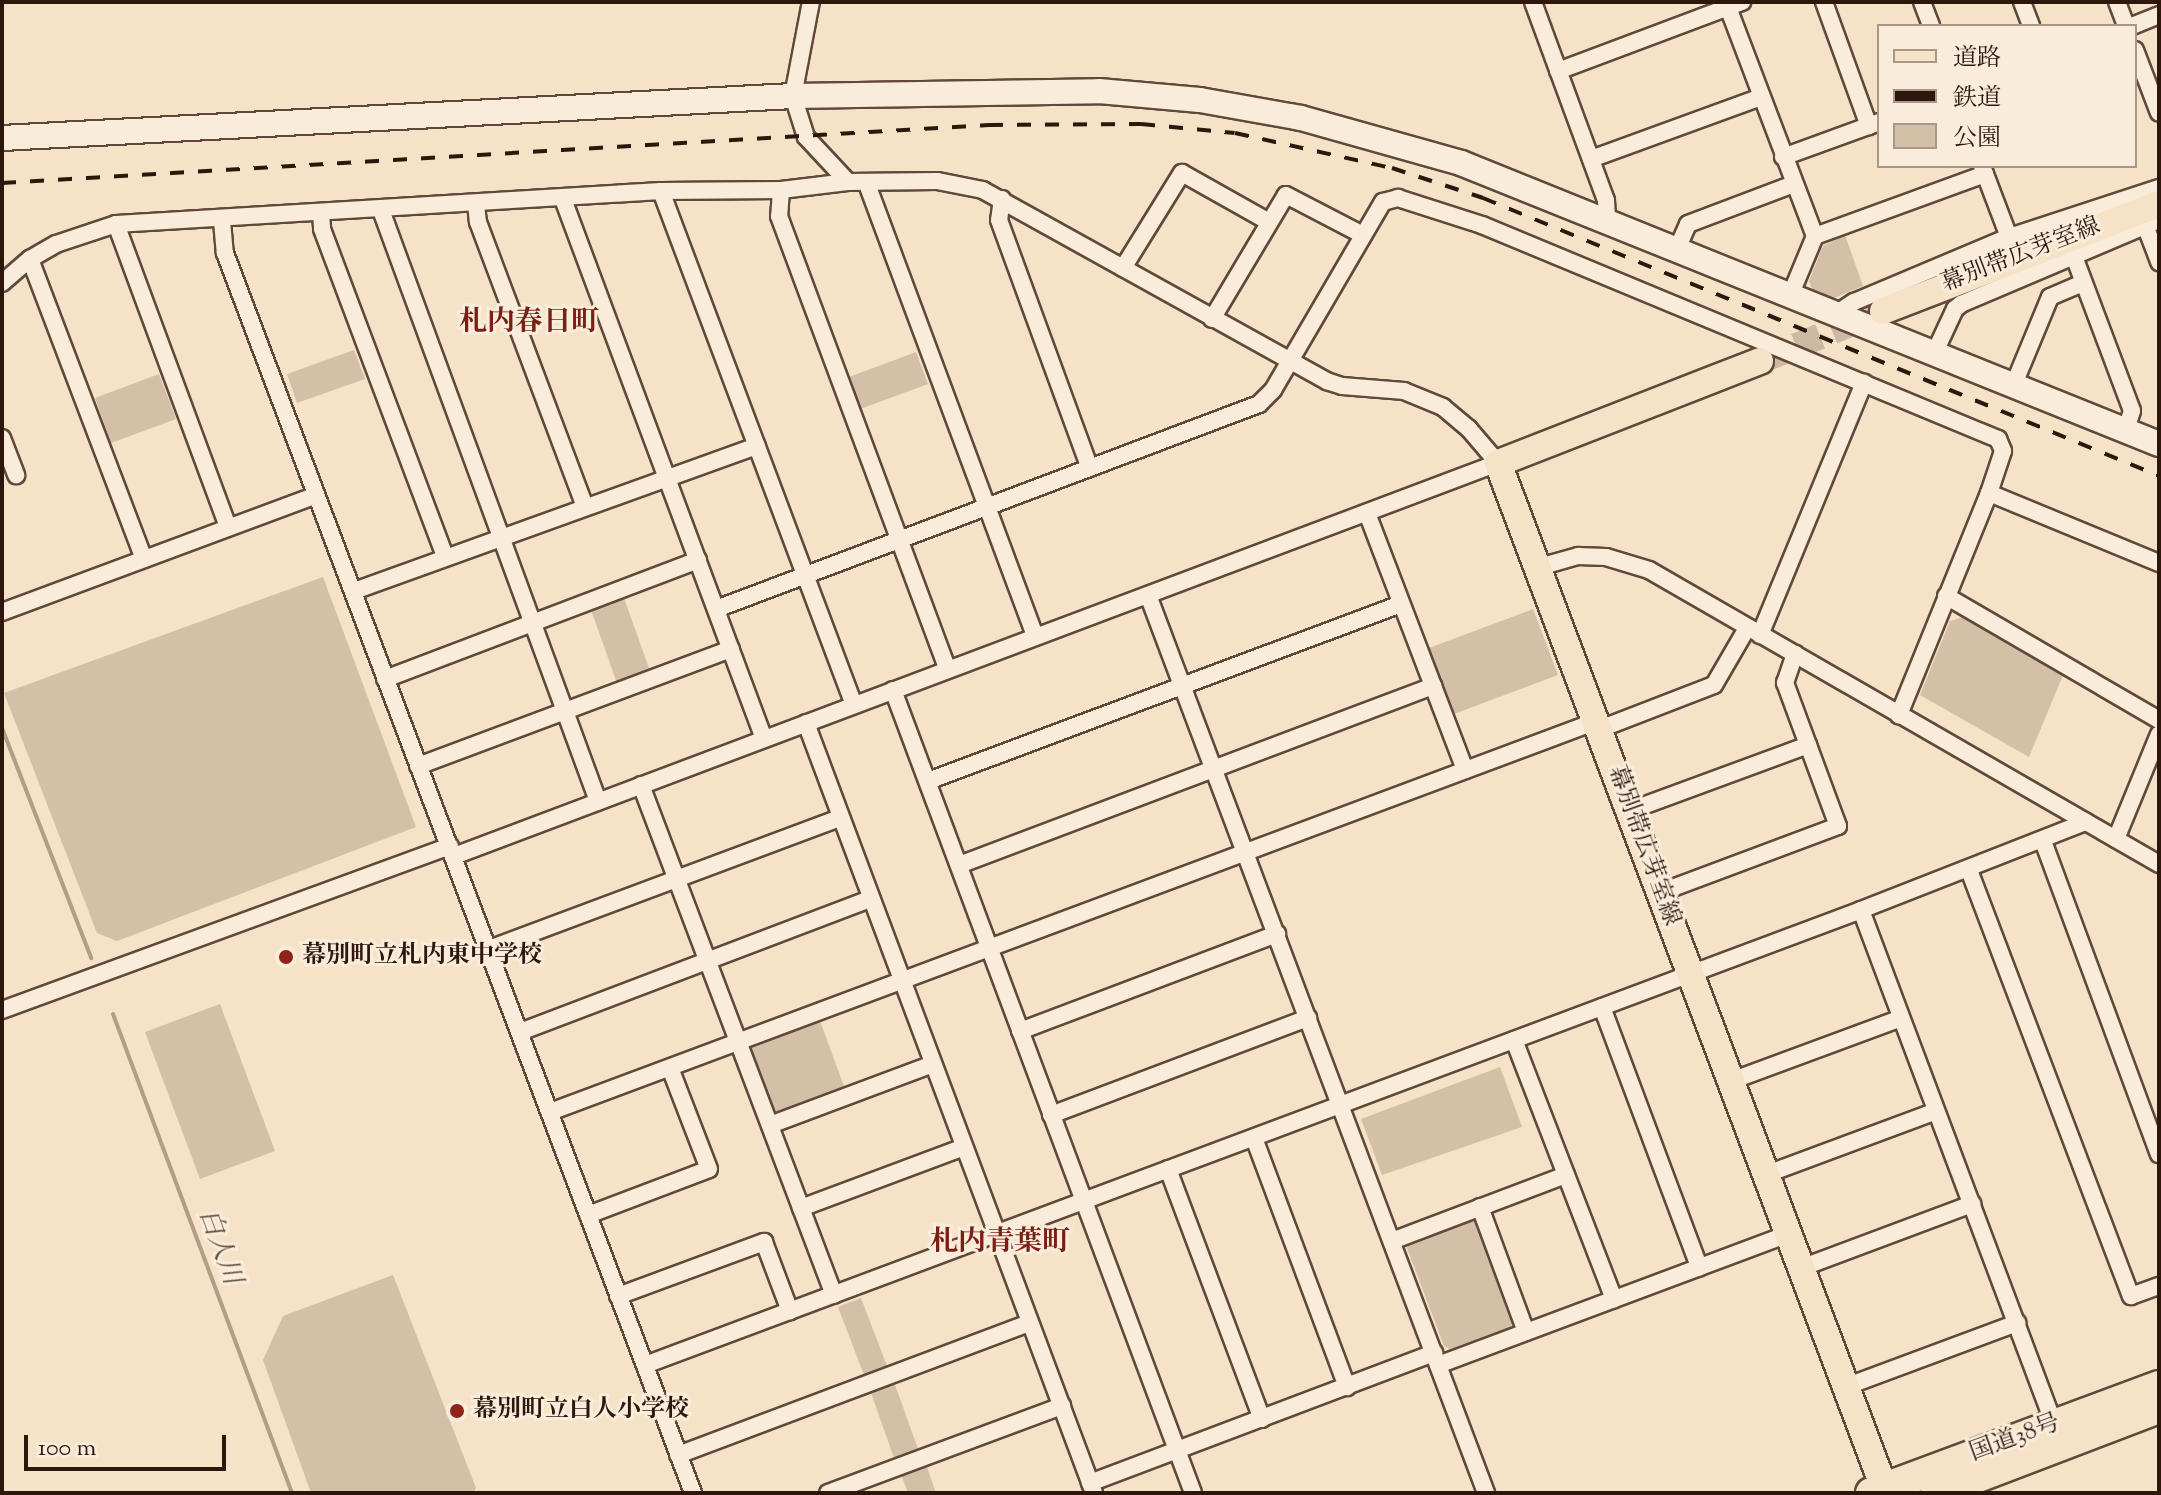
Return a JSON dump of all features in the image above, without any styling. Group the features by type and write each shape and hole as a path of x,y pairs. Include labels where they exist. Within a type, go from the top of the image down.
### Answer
{"highway":[{"name":"国道38号","path":"1881,1491 2159,1386"},
{"name":"国道38号","path":"1936,1493 2159,1408"}],"main road":[{"name":"幕別帯広芽室線","path":"1883,311 2154,216"},
{"path":"1498,463 1760,361"},
{"name":"幕別帯広芽室線","path":"1498,463 1767,1174 1881,1491"}],"street":[{"path":"811,2 793,96 806,137 848,182"},
{"path":"1533,2 1606,200 1607,220"},
{"path":"1783,157 1874,124 1824,2"},
{"path":"1922,2 1930,24"},
{"path":"2022,2 2030,24"},
{"path":"2117,2 2128,24"},
{"path":"1558,71 1732,4 1761,97 1815,236 1790,296"},
{"path":"2134,24 2159,15"},
{"path":"2137,55 2159,113"},
{"path":"2,138 793,96 1099,91 1200,100 1301,118 1381,138 1461,163 2159,444"},
{"path":"1591,159 1761,97"},
{"path":"1815,236 1984,170 2009,237"},
{"path":"1123,268 1182,173 1269,222"},
{"path":"2,283 30,259 81,234 116,224 222,221 661,191 781,190 848,182 937,181 983,190 1002,199 1289,363 1342,386 1404,391 1443,407 1469,429 1498,463 598,801 2,1010"},
{"path":"867,184 1035,636"},
{"path":"1677,249 1688,224 1794,184"},
{"path":"1836,314 1854,302 2009,237 2159,188"},
{"path":"781,190 779,216 948,670"},
{"path":"661,191 854,705"},
{"path":"1212,319 1286,195 1363,235"},
{"path":"716,609 1259,404 1273,390 1383,202 1398,198 1482,225 1998,439 2003,451 1989,493 1899,715"},
{"path":"563,199 764,739"},
{"path":"1002,199 999,220 1090,468"},
{"path":"476,204 478,222 585,506"},
{"path":"381,210 598,801"},
{"path":"321,213 322,229 445,557"},
{"path":"1934,354 1955,309 1961,304 2075,259 2154,216 2159,262"},
{"path":"222,221 225,253 693,1493"},
{"path":"116,224 228,527"},
{"path":"30,259 144,559"},
{"path":"2075,259 2132,411 2126,430"},
{"path":"2014,384 2050,297 2083,283"},
{"path":"550,1112 1465,770 1714,685 1754,631 1864,383"},
{"path":"2,438 16,475"},
{"path":"354,591 666,476 757,446"},
{"path":"1989,493 2159,563"},
{"path":"2,612 316,495"},
{"path":"1367,513 1465,770"},
{"path":"1539,567 1578,556 1627,561 2159,864"},
{"path":"385,679 698,560"},
{"path":"1148,595 1486,1493"},
{"path":"1946,596 2159,720"},
{"path":"928,781 1401,604"},
{"path":"418,766 731,649"},
{"path":"1659,893 1838,826 1785,683 1795,654"},
{"path":"959,865 1433,686"},
{"path":"893,690 1193,1493"},
{"path":"806,723 1062,1406 1090,1490 1177,1451 1347,1387 1526,1332 1788,1234"},
{"path":"2116,839 2159,734"},
{"path":"1629,811 1808,745"},
{"path":"641,785 834,1295"},
{"path":"489,949 840,818"},
{"path":"645,1365 1969,870 2085,822"},
{"path":"2043,841 2159,1154"},
{"path":"1969,870 2131,1296 2159,1286"},
{"path":"520,1032 871,899"},
{"path":"1861,910 2054,1424"},
{"path":"1020,1031 1277,934"},
{"path":"1602,1007 1699,1267"},
{"path":"1051,1115 1308,1018"},
{"path":"1731,1081 1901,1018"},
{"path":"1514,1040 1614,1299"},
{"path":"770,1125 933,1064"},
{"path":"588,1215 709,1169 670,1068"},
{"path":"1767,1174 1936,1111"},
{"path":"1254,1138 1347,1387"},
{"path":"801,1208 964,1147"},
{"path":"1168,1169 1262,1419"},
{"path":"1392,1241 1566,1175"},
{"path":"1801,1268 1972,1204"},
{"path":"1480,1207 1526,1332"},
{"path":"618,1296 764,1242 790,1311"},
{"path":"678,1455 1029,1323"},
{"path":"1845,1387 2017,1323"},
{"path":"828,1493 1062,1406"}],"green space":[{"path":"1845,235 1863,286 1834,298 1813,291 1809,281 1823,246"},
{"path":"354,350 365,379 297,403 287,374"},
{"path":"916,352 928,384 860,409 849,377"},
{"path":"159,374 176,419 111,443 95,398"},
{"path":"323,577 416,827 117,941 97,933 4,693"},
{"path":"624,598 650,671 617,683 591,610"},
{"path":"1533,609 1558,675 1454,714 1429,648"},
{"path":"1963,617 2063,675 2029,757 1920,695 1950,621"},
{"path":"220,1004 275,1151 200,1179 145,1032"},
{"path":"820,1021 845,1089 773,1115 750,1051 752,1046"},
{"path":"1500,1067 1522,1127 1382,1175 1361,1119"},
{"path":"1470,1219 1476,1222 1514,1320 1511,1327 1450,1349 1444,1346 1407,1248 1410,1241"},
{"path":"393,1275 476,1488 473,1493 311,1493 263,1360 283,1316"},
{"path":"861,1298 887,1366 864,1375 838,1307"},
{"path":"894,1382 918,1449 894,1458 870,1390"},
{"path":"926,1464 936,1493 908,1493 901,1474"}],"waterway":[{"name":"白人川","path":"2,728 91,958"},
{"name":"白人川","path":"113,1014 292,1493"}],"tunnel":[{"path":"1760,361 1872,315"}],"railway":[{"path":"2,183 989,125 1141,124 1235,133 1392,168 1483,198 2159,476"}],"place":[{"name":"幕別町立札内東中学校","path":"286,957"},
{"name":"幕別町立白人小学校","path":"457,1411"}],"district":[{"name":"札内春日町","path":"529,323"},
{"name":"札内青葉町","path":"1000,1243"}]}
